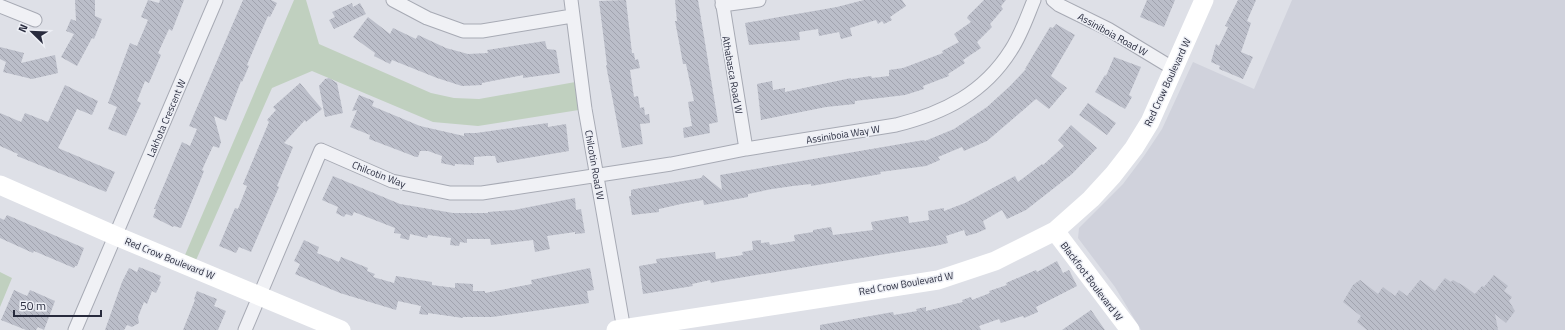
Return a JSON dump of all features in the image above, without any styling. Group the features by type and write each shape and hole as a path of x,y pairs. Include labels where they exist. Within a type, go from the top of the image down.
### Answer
{"street":[{"name":"Lakhota Crescent W","path":"75,330 216,0"},
{"path":"393,0 427,18 463,31 482,31 572,16"},
{"name":"Chilcotin Road W","path":"571,0 572,16 596,176 621,330"},
{"path":"722,3 759,0"},
{"name":"Assiniboia Way W","path":"596,176 746,149 896,126 944,110 981,86 996,70 1012,49 1034,0"},
{"name":"Assiniboia Road W","path":"1053,0 1059,5 1108,29 1174,69"},
{"name":"Red Crow Boulevard W","path":"621,330 938,280 995,262 1055,231 1091,199 1113,175 1134,148 1150,122 1204,0"},
{"name":"Athabasca Road W","path":"722,3 746,149"},
{"path":"0,6 35,20"},
{"name":"Chilcotin Way","path":"260,295 321,150 392,181 450,193 489,192 596,176"},
{"name":"Red Crow Boulevard W","path":"0,185 116,236 341,330"},
{"name":"Blackfoot Boulevard W","path":"1055,231 1130,330"},
{"path":"245,330 260,295"}],"shaded area":[{"path":"1292,0 1565,0 1565,330 1141,330 1115,287 1078,238 1079,228 1123,184 1144,156 1162,129 1193,62 1254,89"}],"green space":[{"path":"294,0 306,0 319,44 431,93 454,98 479,99 581,81 585,109 478,126 433,122 312,71 272,88 193,267 182,262"},
{"path":"0,272 12,278 0,307"}],"building":[{"path":"75,0 95,0 95,16 102,19 94,39 92,38 77,66 61,57 74,34 66,31 71,19 76,21"},
{"path":"148,0 159,3 160,0 184,0 172,31 169,29 158,53 161,55 149,83 145,81 137,101 141,103 126,136 108,129 117,107 108,103 130,43 137,46 148,20 141,17"},
{"path":"243,0 271,0 277,3 270,17 268,16 258,39 247,65 249,66 242,82 241,81 226,121 214,116 221,142 219,148 213,146 202,170 204,171 181,228 173,227 153,217 156,209 154,209 182,142 190,146 197,129 189,126"},
{"path":"626,0 632,53 634,53 635,60 638,59 640,68 630,70 634,97 638,96 640,108 644,107 645,115 649,114 650,123 640,124 643,144 622,148 606,65 599,1"},
{"path":"675,0 698,0 718,122 709,124 710,133 684,138 683,128 692,126 688,102 694,101 686,64 683,64 675,21 677,21"},
{"path":"864,0 902,0 906,6 890,17 892,20 884,24 882,21 878,24 876,20 850,28 852,36 841,39 839,32 819,36 818,29 799,32 800,40 749,45 745,23 837,7"},
{"path":"984,0 1006,0 1001,6 1003,9 990,24 992,27 977,42 981,48 963,60 965,63 948,74 949,76 923,86 924,89 905,95 855,101 855,104 826,107 761,120 757,84 772,81 773,90 785,88 785,92 851,78 889,76 889,70 903,68 943,53 942,51 959,42 954,34 971,22 967,18 968,16"},
{"path":"1147,0 1175,0 1164,27 1140,17"},
{"path":"1238,0 1256,0 1247,21 1251,23 1241,52 1253,57 1243,79 1219,69 1220,66 1211,62 1216,44 1219,46 1228,27 1225,26"},
{"path":"352,3 353,7 360,3 366,14 334,29 329,20 335,17 332,12"},
{"path":"368,17 390,34 393,28 416,39 418,35 446,48 468,54 488,53 487,50 545,41 547,49 556,50 560,73 523,78 523,75 482,83 482,85 462,86 437,78 392,60 390,64 374,56 375,53 353,37"},
{"path":"1056,24 1075,35 1051,76 1067,88 1049,109 1036,99 987,141 964,151 962,147 938,157 940,160 926,166 880,172 881,174 811,186 811,184 772,189 748,194 748,197 704,205 703,200 659,209 659,212 632,215 629,196 631,196 631,190 701,178 703,175 722,190 720,175 925,141 954,129 987,107 1010,86 1026,69 1050,27 1053,28"},
{"path":"0,47 24,53 21,63 55,55 58,73 32,79 3,72 6,62 0,59"},
{"path":"1114,57 1141,67 1129,95 1132,97 1125,109 1095,92 1105,75 1106,76"},
{"path":"329,78 337,83 343,113 325,117 319,86 325,79"},
{"path":"300,83 322,109 306,122 305,120 284,143 293,147 277,186 279,187 251,252 239,247 236,253 219,246 235,208 238,209 247,186 243,184 269,122 267,120 276,110 273,107"},
{"path":"65,85 98,101 92,115 77,109 58,148 115,172 106,192 17,156 18,154 0,146 0,113 21,122 25,113 48,122"},
{"path":"359,95 374,101 372,106 420,126 464,136 464,133 476,133 548,123 548,127 566,124 569,151 497,163 495,156 474,157 474,165 455,164 455,166 441,163 442,156 428,151 420,151 418,157 416,157 369,139 370,135 350,127 357,110 352,111"},
{"path":"1088,103 1116,123 1107,135 1079,115"},
{"path":"1071,125 1097,148 1072,174 1026,210 1007,219 1002,210 983,221 986,229 977,233 966,236 964,230 946,236 948,243 935,246 711,283 710,280 692,284 693,286 643,294 639,266 657,263 656,259 715,252 716,259 743,255 742,252 753,250 752,241 761,240 761,243 769,242 770,245 795,241 794,235 831,227 833,235 873,230 871,222 908,216 909,223 929,220 928,211 944,208 944,211 965,203 1015,176 1018,182 1042,164 1043,165 1064,146 1058,140"},
{"path":"333,176 400,204 453,213 488,213 514,210 575,198 576,210 581,209 585,233 575,234 575,232 547,236 550,249 535,252 533,240 491,245 490,239 467,239 467,243 460,242 459,246 450,245 451,238 428,235 427,238 410,234 409,240 400,238 401,234 394,233 395,228 354,212 352,216 346,214 344,217 336,213 338,207 322,200"},
{"path":"7,215 84,248 77,266 74,268 34,251 33,253 0,238 0,218 4,220"},
{"path":"304,240 319,247 317,253 339,262 341,257 368,268 367,271 375,274 373,277 394,283 396,276 432,282 432,285 455,288 455,283 473,284 473,291 485,291 485,293 532,284 531,280 590,268 594,290 587,291 589,303 492,317 463,318 428,313 428,315 419,314 421,306 398,301 396,310 340,293 295,274 300,264 294,261"},
{"path":"1057,261 1063,273 1069,270 1077,286 1036,307 1038,312 1024,318 1023,316 1001,323 999,319 979,326 981,330 820,330 820,325 893,312 894,315 917,311 916,309 926,307 926,311 963,302 962,300 971,297 972,300 990,293 989,291 1007,285 1006,283 1036,270 1037,272"},
{"path":"139,267 161,276 159,281 161,282 156,293 152,291 147,304 144,302 138,317 139,323 132,327 127,325 124,330 105,330 122,282 129,268 137,272"},
{"path":"1494,275 1508,286 1504,291 1512,297 1509,301 1515,311 1506,323 1495,314 1498,330 1367,330 1357,322 1361,316 1343,302 1353,285 1360,280 1378,294 1383,287 1395,296 1399,290 1407,296 1420,280 1435,291 1445,278 1451,282 1453,280 1475,294 1482,286 1484,287"},
{"path":"14,290 27,296 30,290 55,301 44,330 38,327 36,330 26,330 1,320"},
{"path":"197,291 217,299 214,306 226,311 218,330 183,330"},
{"path":"1091,310 1105,330 1062,330"}]}
